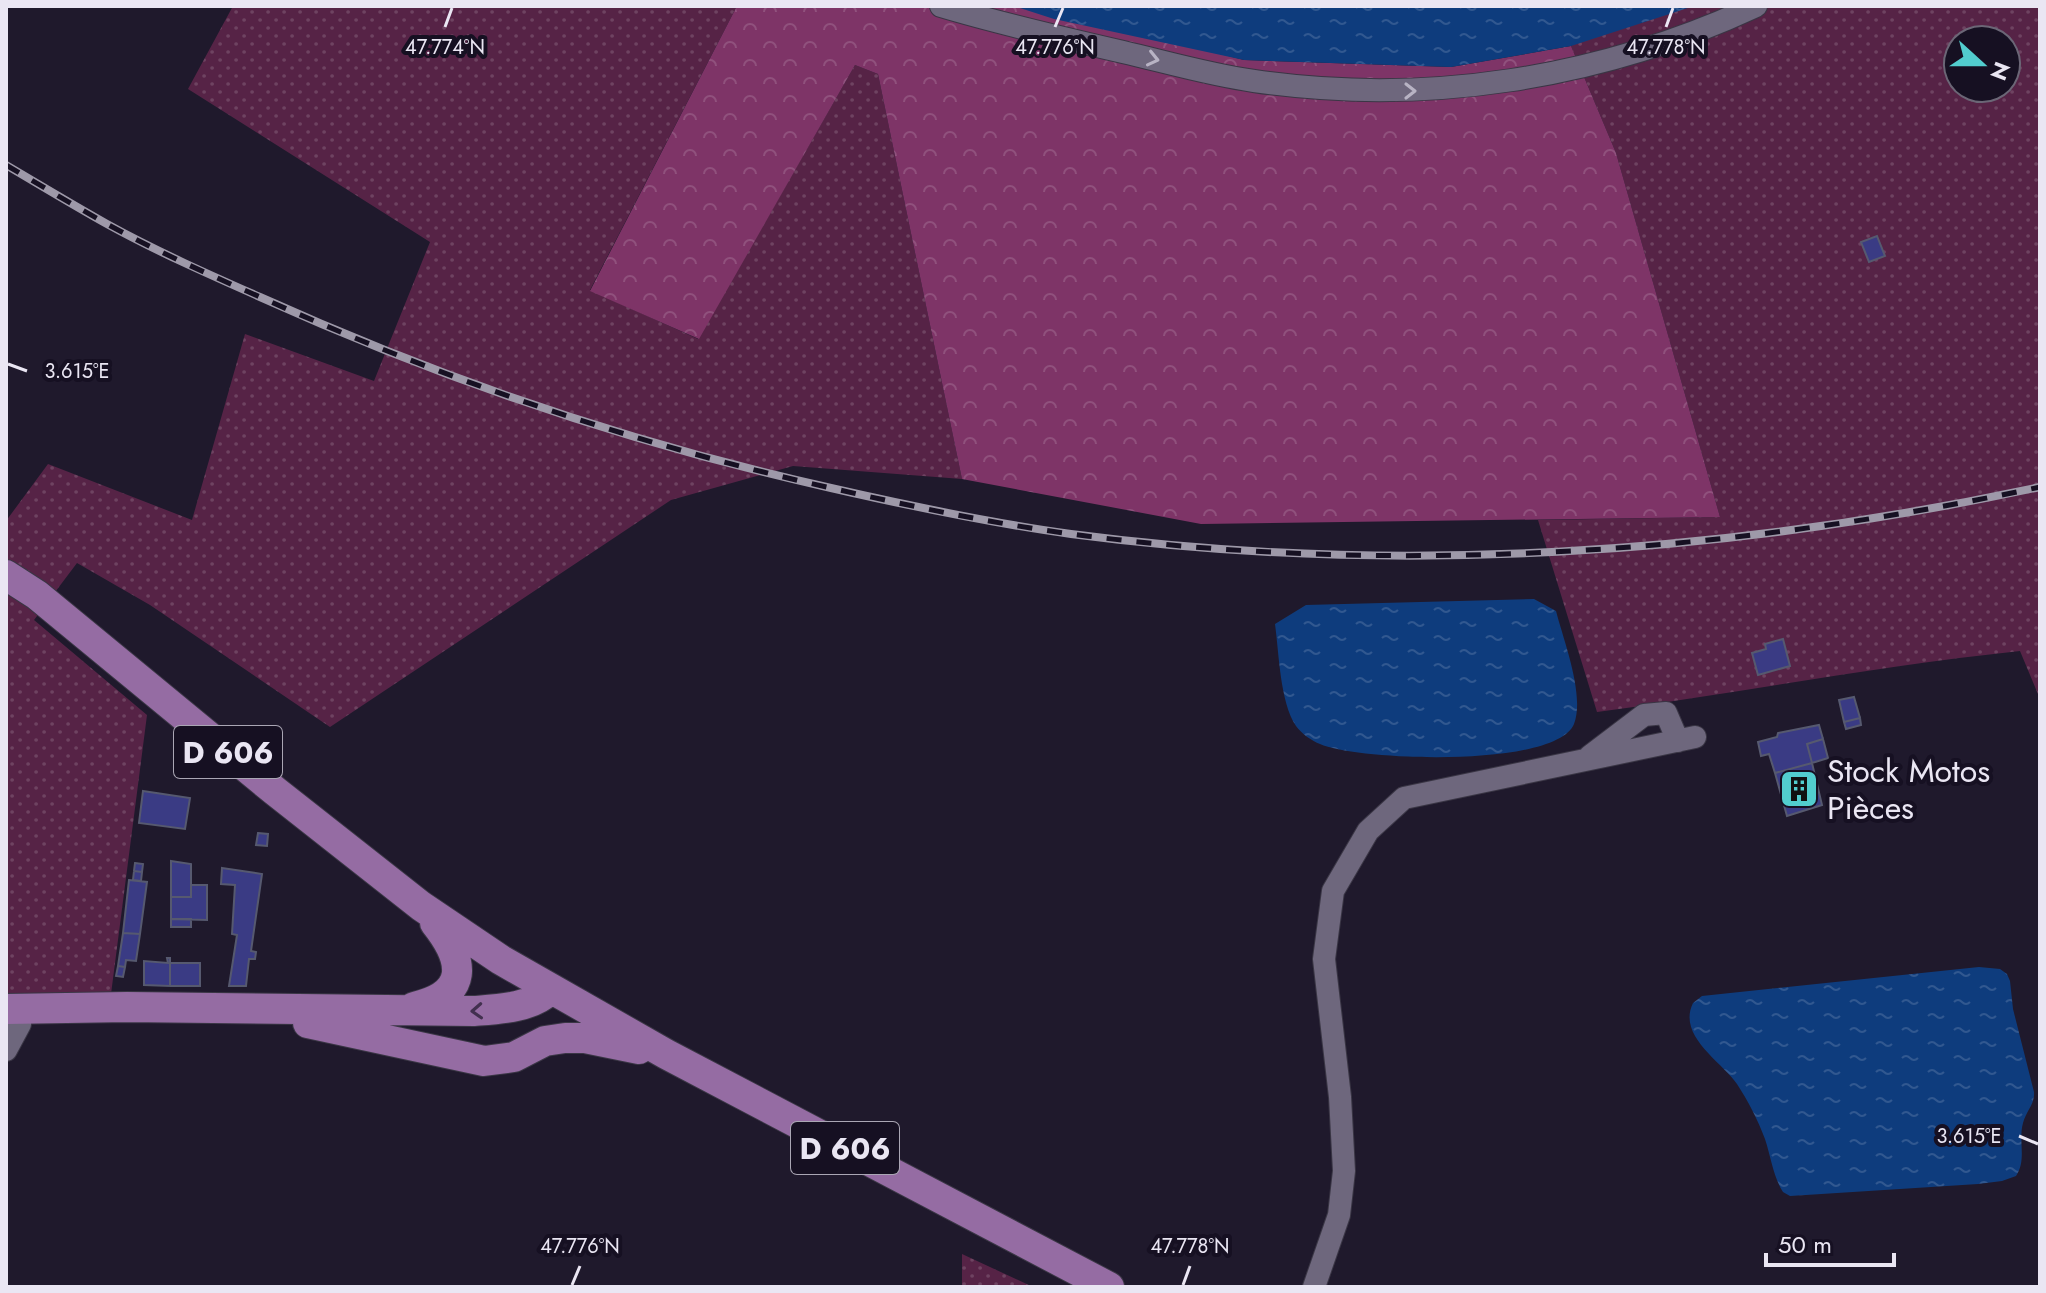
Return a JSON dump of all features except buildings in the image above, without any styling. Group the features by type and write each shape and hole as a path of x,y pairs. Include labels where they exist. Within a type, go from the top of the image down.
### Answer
{"main road":[{"name":"D 606","path":"6,560 37,595"},
{"name":"D 606","path":"6,575 37,595 275,791 421,906 562,996 666,1054 1109,1287"},
{"path":"391,1042 387,1029 397,1012 433,1003 444,996 457,973 452,944 421,906"},
{"path":"14,1009 127,1007 397,1012 500,1009 562,996 545,1041"},
{"path":"252,1011 484,1061 514,1057 545,1041 565,1038 585,1038 666,1054"}],"street":[{"path":"941,6 1252,81 1352,90 1420,91 1521,80 1620,57 1726,20 1756,6"},
{"path":"1314,1287 1339,1215 1344,1171 1340,1097 1324,959 1333,891 1368,831 1404,798 1686,739 1666,713 1644,715 1584,760"},
{"path":"6,1050 20,1024 14,1009"}],"shaded area":[{"path":"233,6 737,6 590,290 698,339 855,65 878,74 962,479 793,466 671,500 330,727 150,605 77,563 34,620 147,715 111,994 6,993 6,521 48,464 192,520 245,334 374,381 430,242 188,89"},
{"path":"1624,6 2040,6 2040,699 2020,651 1597,712 1538,520 1720,517 1616,153 1571,46"},
{"path":"962,1254 1033,1287 962,1287"}],"green space":[{"path":"737,6 1030,6 1244,60 1451,67 1571,46 1616,153 1720,517 1201,524 962,479 878,74 855,65 699,339 590,291"}],"water":[{"path":"1014,6 1694,6 1571,46 1451,67 1244,60 1054,19"},
{"path":"1534,599 1556,611 1575,684 1577,712 1574,724 1560,738 1532,748 1496,754 1413,757 1341,750 1317,743 1296,726 1281,677 1275,624 1306,605"},
{"path":"1979,967 2000,969 2007,974 2034,1092 2023,1123 2022,1157 2016,1176 1978,1184 1790,1196 1783,1192 1749,1104 1730,1075 1696,1037 1690,1015 1693,1003 1702,996"}],"railway":[{"path":"6,165 107,224 182,262 329,327 470,382 612,430 757,471 920,508 1041,530 1192,547 1314,554 1436,556 1557,552 1679,543 1800,529 2040,487"}],"place":[{"name":"Stock Motos Pièces","path":"1799,789"}]}
